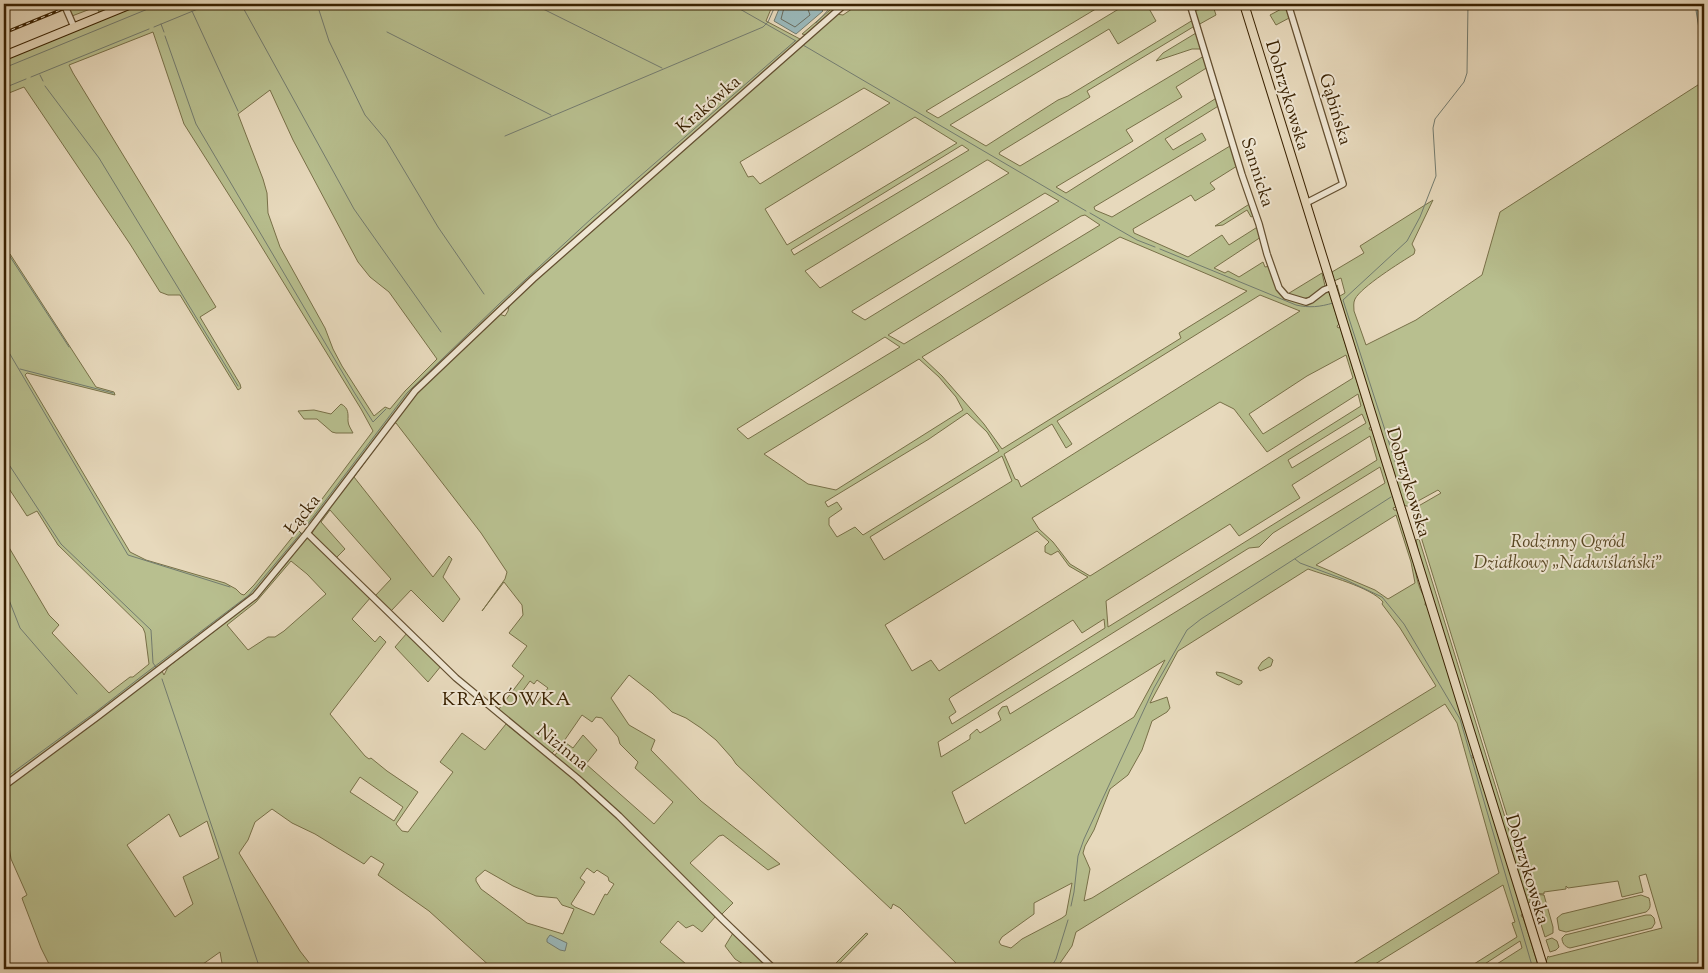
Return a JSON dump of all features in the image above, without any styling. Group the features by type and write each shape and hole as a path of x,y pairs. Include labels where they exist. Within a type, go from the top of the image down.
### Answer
{"main road":[{"path":"4,56 131,4"},
{"name":"Dobrzykowska","path":"1244,4 1544,969"}],"street":[{"path":"64,4 74,27"},
{"name":"Krakówka","path":"592,226 845,4"},
{"name":"Sannicka","path":"1190,4 1242,175 1279,288 1286,296 1306,302 1332,287"},
{"name":"Gąbińska","path":"1288,4 1342,184 1306,203"},
{"name":"Łącka","path":"4,786 249,601 264,586 307,533 412,395 592,226"},
{"name":"Nizinna","path":"307,533 456,678 613,810 715,913 774,969"}],"green space":[{"path":"80,4 120,4 99,12 97,8 93,8 72,16 68,9"},
{"path":"142,4 773,4 766,21 800,39 799,42 558,253 414,389 309,527 304,523 373,431 255,236 184,124 153,32 69,65 216,307 200,317 240,384 241,388 238,390 180,295 168,295 160,292 130,244 24,87 4,95 4,60","holes":["270,90 293,140 358,262 370,277 389,292 437,359 390,409 385,407 374,416 342,366 325,328 280,247 268,213 267,193 263,179 238,114"]},
{"path":"825,4 841,4 807,35 802,34 830,10"},
{"path":"859,4 1104,4 926,111 938,118 1127,4 1143,4 1145,7 1147,5 1156,21 1118,44 1109,29 950,125 986,146 1058,100 1068,96 1193,20 1202,49 1192,49 1156,61 1163,53 1196,33 1193,27 1087,91 1090,97 999,154 1020,166 1204,56 1208,67 1176,87 1182,97 1126,130 1133,141 1056,187 1066,193 1218,97 1220,105 1165,139 1173,150 1202,133 1206,140 1094,207 1095,210 1112,217 1230,146 1237,166 1210,183 1215,189 1195,201 1191,195 1133,229 1134,233 1188,257 1222,235 1229,245 1259,226 1261,237 1214,268 1225,273 1228,271 1239,277 1263,262 1265,267 1270,266 1280,293 1305,303 1326,290 1329,291 1339,324 1337,326 1338,328 1340,327 1371,427 1369,428 1372,430 1396,507 1393,508 1397,510 1414,564 1418,584 1426,599 1425,605 1428,605 1474,754 1472,758 1475,757 1523,914 1521,915 1538,965 1536,966 1539,969 1489,969 1522,948 1520,941 1477,969 1466,969 1517,937 1512,923 1515,922 1503,885 1367,969 1345,969 1499,873 1457,723 1445,704 1076,932 1072,946 1056,969 962,969 900,908 893,904 891,909 736,764 716,740 686,718 672,712 629,675 611,698 629,725 655,740 651,750 701,801 780,864 768,870 723,835 719,836 690,863 733,903 721,915 554,756 566,743 573,748 583,735 597,750 586,764 654,824 673,802 635,768 638,762 620,744 618,737 602,718 596,717 592,722 582,715 564,741 551,754 496,709 496,707 499,709 524,676 512,666 527,646 509,633 523,615 522,605 504,582 482,611 505,579 507,572 481,533 396,423 394,423 354,477 433,577 449,556 452,559 443,577 460,599 443,622 411,590 391,611 375,596 391,579 330,510 321,522 345,549 336,558 312,533 323,515 411,398 499,314 505,316 509,306 535,281 836,14 843,15","holes":["864,88 890,103 760,184 753,176 748,177 740,162","915,117 957,143 787,245 765,209","962,145 969,150 794,255 791,250","987,160 1009,173 820,288 805,271","1045,193 1059,201 865,320 852,312","1085,215 1100,225 904,344 888,335 1081,216","1120,237 1247,291 1179,333 1181,338 1002,449 984,424 942,376 922,357","1260,295 1300,311 1021,487 1018,480 1015,479 1004,454 1052,424 1066,448 1072,444 1057,421","885,337 900,347 748,439 737,429","1346,355 1353,378 1263,434 1249,414 1307,376","919,359 939,377 956,397 963,410 836,490 808,484 764,454","1358,394 1361,406 1090,576 1070,564 1053,542 1039,529 1032,518 1220,402 1234,409 1267,452","967,413 987,432 999,451 863,535 855,527 837,537 829,525 829,518 842,509 837,502 828,507 825,502 929,439","1362,414 1366,423 1292,468 1288,460","1370,436 1377,460 1108,627 1106,601 1230,524 1239,536 1300,498 1292,485","1002,456 1012,481 884,560 870,537","1380,467 1385,483 1010,714 1007,706 1002,707 998,713 1001,720 980,733 977,729 970,735 970,739 941,757 938,742 1249,548 1259,547 1273,533","1396,515 1411,562 1415,583 1388,599 1375,590 1316,565","1037,531 1049,542 1045,546 1045,552 1051,555 1058,551 1069,566 1088,577 939,671 931,660 912,671 885,625","1308,569 1359,587 1383,602 1382,604 1400,628 1436,686 1092,898 1084,901 1090,869 1083,853 1085,846 1094,830 1110,789 1128,775 1142,750 1152,721 1170,708 1167,697 1150,703 1178,651","1104,619 1105,628 952,724 949,717 956,712 949,699 1073,620 1082,633","1165,660 1134,717 965,824 952,792","537,680 548,688 533,707 519,696 530,681 534,684","1072,883 1066,915 1022,939 1011,948 1001,945 999,942 1002,937 1034,914 1034,903"]},
{"path":"1213,6 1216,15 1198,25 1194,11"},
{"path":"1287,6 1291,17 1276,25 1270,15"},
{"name":"Rodzinny Ogród Działkowy „Nadwiślański”","path":"1701,83 1704,87 1704,969 1548,969 1546,962 1548,956 1662,928 1646,874 1639,876 1643,892 1622,897 1618,881 1568,888 1566,886 1566,889 1544,892 1544,894 1531,893 1413,511 1441,493 1438,490 1409,506 1403,504 1336,288 1337,285 1340,296 1345,293 1341,278 1334,281 1332,272 1364,253 1360,246 1433,200 1412,244 1415,250 1414,254 1365,288 1354,302 1354,311 1366,345 1416,320 1482,275 1500,212"},
{"path":"1251,203 1255,215 1251,217 1247,210 1223,225 1215,226"},
{"path":"4,250 10,254 96,387 114,392 115,395 27,373 25,375 130,552 146,560 225,583 244,595 298,530 303,535 249,599 4,783 4,539 49,615 59,625 52,633 109,693 149,664 143,628 58,545 37,511 27,516 4,481"},
{"path":"1322,273 1325,286 1311,297 1304,298 1286,295"},
{"path":"341,404 347,409 348,424 353,433 332,432 317,419 304,419 298,411 314,410 331,414"},
{"path":"306,536 371,597 352,619 375,642 380,636 386,642 330,714 365,756 369,759 371,758 418,792 396,824 402,831 408,832 453,772 440,762 462,733 485,750 506,724 616,815 714,915 715,917 702,932 693,925 686,928 678,921 660,942 692,969 493,969 429,911 378,875 384,864 371,856 364,864 315,834 292,823 272,809 255,822 248,840 239,853 300,951 314,969 223,969 220,952 196,969 46,969 50,966 23,901 22,898 27,895 11,859 4,815 4,789 156,675 162,671 164,675 168,667 252,602","holes":["291,561 307,574 326,594 284,631 275,637 268,637 248,650 227,625 256,602","360,777 403,807 394,821 350,792","169,814 180,837 207,821 219,858 183,877 193,904 175,917 127,845","587,868 594,873 597,870 608,877 609,881 614,884 607,895 605,894 594,915 571,904 585,882 580,878","485,870 513,886 536,896 557,898 562,905 574,909 563,934 527,923 481,889 476,878"]},
{"path":"1419,539 1530,898 1528,903 1420,560 1416,540"},
{"path":"407,633 441,666 428,682 395,647"},
{"path":"1269,657 1273,660 1271,666 1260,671 1258,668"},
{"path":"1216,672 1242,681 1242,683 1236,684 1217,675"},
{"path":"1532,894 1544,895 1553,927 1553,933 1545,937 1540,921 1535,913"},
{"path":"1641,895 1649,898 1650,907 1646,912 1566,932 1559,930 1557,918 1562,914"},
{"path":"1651,915 1654,918 1655,923 1652,928 1570,948 1565,946 1563,942 1562,938 1565,935"},
{"path":"733,933 771,969 743,969 743,964 735,959 725,946"},
{"path":"866,933 868,934 834,969 830,969"},
{"path":"1552,938 1557,941 1559,947 1550,952 1546,940"}],"water":[{"path":"781,4 811,4 814,8 819,7 823,11 796,34 774,21"},
{"path":"1695,4 1700,4 1704,25 1704,60"},
{"path":"550,935 567,943 565,951 547,942"}],"waterway":[{"path":"4,68 160,4"},
{"path":"154,27 210,4"},
{"path":"241,4 354,209 441,332"},
{"path":"317,4 329,41 365,115 386,140 438,227 484,294"},
{"path":"533,4 662,68"},
{"path":"731,4 796,41"},
{"path":"505,136 763,27 768,22 776,4"},
{"path":"816,23 830,8 826,4"},
{"path":"1404,489 1343,300 1407,241 1420,217 1436,176 1433,128 1435,119 1464,82 1467,73 1468,4"},
{"path":"192,11 238,111"},
{"path":"161,24 164,32"},
{"path":"31,77 149,29"},
{"path":"387,32 551,115"},
{"path":"165,36 196,124 354,392 373,422 386,409"},
{"path":"307,525 407,393 592,218 795,41"},
{"path":"803,45 1086,211"},
{"path":"40,75 43,81"},
{"path":"4,88 26,79"},
{"path":"45,86 99,158 238,386"},
{"path":"1090,213 1137,240 1155,247"},
{"path":"1160,249 1296,305 1315,307 1333,303"},
{"path":"4,254 9,255 69,347"},
{"path":"4,344 128,555 230,587"},
{"path":"20,369 113,393"},
{"path":"4,457 61,544 151,630 153,663 156,667"},
{"path":"1071,906 1078,856 1084,839 1154,688 1187,630 1201,619 1391,497"},
{"path":"4,779 249,595 301,533"},
{"path":"1295,559 1300,563 1346,580 1382,597 1404,624 1460,719 1533,969"},
{"path":"4,587 20,628 77,694"},
{"path":"4,629 7,626"},
{"path":"162,679 260,969"},
{"path":"1050,969 1056,959 1068,920"}],"railway":[{"path":"4,8 21,4"},
{"path":"4,33 75,4"}],"district":[{"name":"KRAKÓWKA","path":"507,698"}]}
